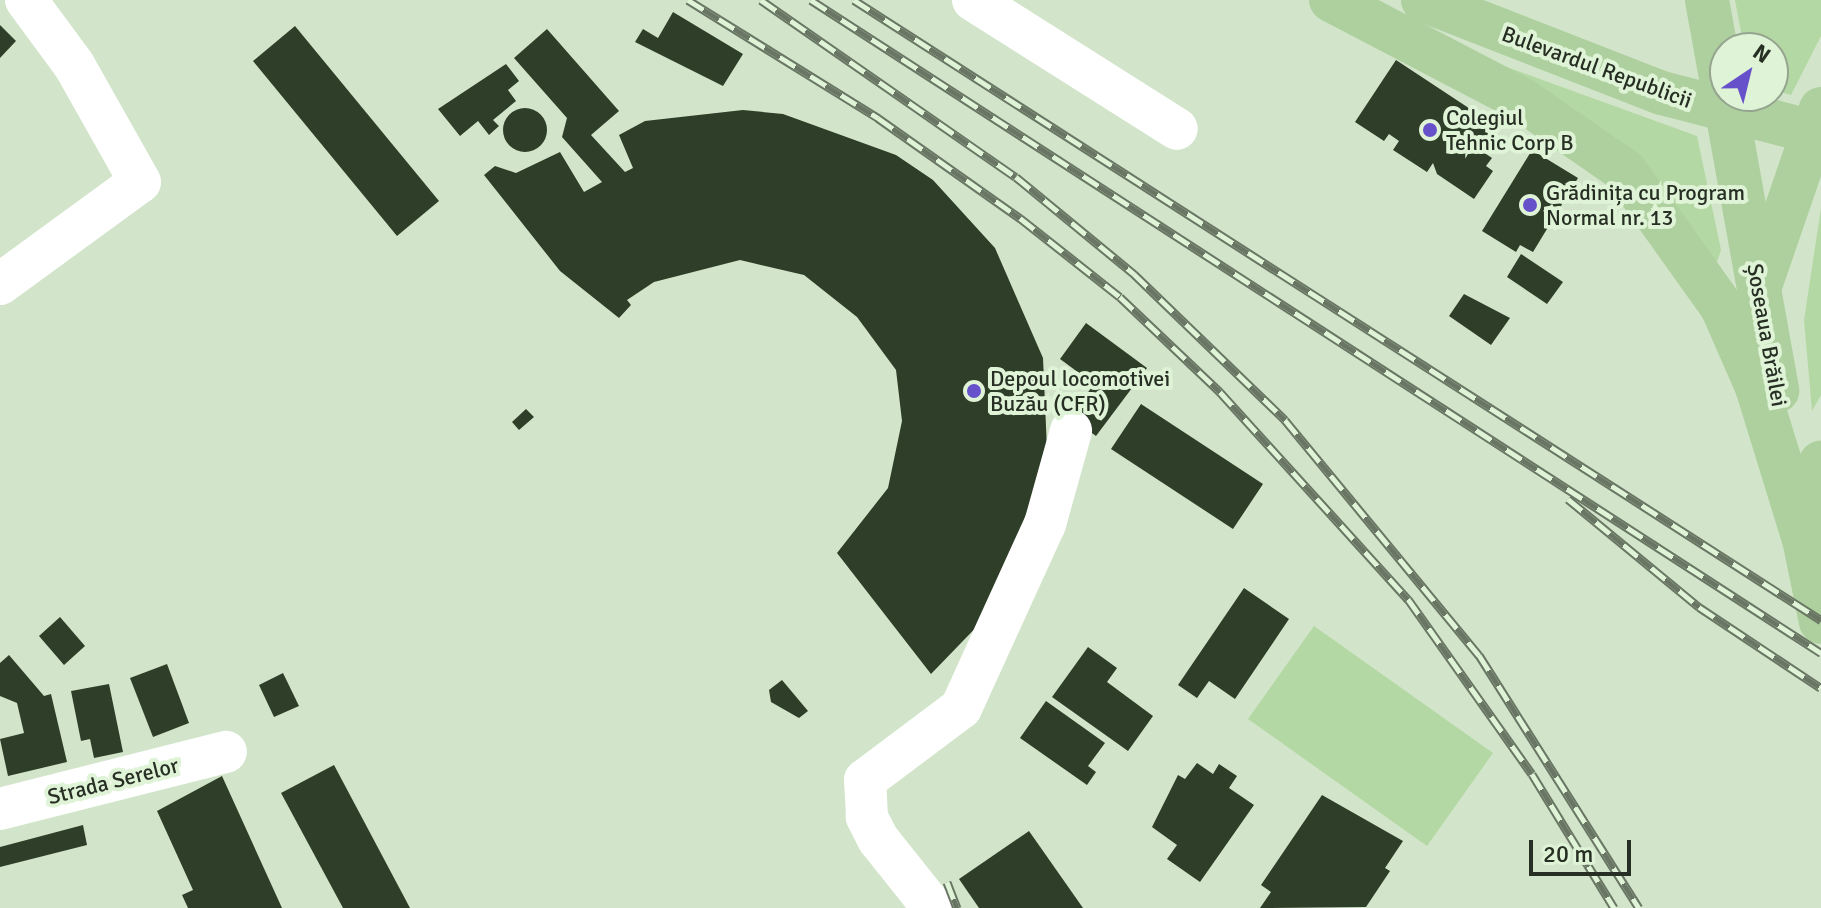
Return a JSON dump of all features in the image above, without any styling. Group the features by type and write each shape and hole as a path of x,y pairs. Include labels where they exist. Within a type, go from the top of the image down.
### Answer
{"main road":[{"path":"1331,0 1524,101 1625,171 1722,307 1757,387 1805,543"},
{"name":"Bulevardul Republicii","path":"1423,0 1465,19 1662,93 1821,134"},
{"name":"Șoseaua Brăilei","path":"1707,0 1759,289 1806,467 1805,543 1821,622"},
{"path":"1759,289 1821,109"}],"street":[{"path":"0,284 140,182 74,65 26,0"},
{"path":"973,0 1177,129"},
{"path":"933,908 878,839 867,817 865,780 961,708 1045,524 1071,431"},
{"name":"Strada Serelor","path":"0,809 226,752"}],"green space":[{"path":"1735,0 1821,0 1821,36 1791,95 1789,32 1741,32"},
{"path":"1413,33 1697,136 1721,250 1717,262"},
{"path":"1821,208 1821,395 1812,411 1804,320"},
{"path":"1314,626 1493,753 1427,846 1248,719"}],"building":[{"path":"673,12 743,54 723,86 635,42 643,29 658,38"},
{"path":"0,25 16,41 0,58"},
{"path":"295,26 439,201 397,236 253,61"},
{"name":"Depoul locomotivei Buzău (CFR)","path":"547,29 619,111 591,135 625,172 633,168 619,135 645,121 743,110 783,114 896,155 933,180 995,248 1043,358 1048,472 989,614 931,674 837,553 888,488 902,421 896,370 857,317 804,275 740,260 654,282 627,300 631,305 619,318 560,271 484,175 495,166 516,173 560,152 584,192 602,182 562,137 567,118 514,58"},
{"name":"Colegiul Tehnic Corp B","path":"1396,60 1496,126 1480,150 1492,158 1486,166 1493,171 1474,199 1437,174 1433,163 1427,172 1393,150 1399,141 1389,134 1384,141 1355,122"},
{"path":"506,64 519,81 508,90 516,101 493,120 499,126 489,135 478,121 460,136 438,109"},
{"path":"525,108 540,115 547,130 540,145 525,152 510,145 503,130 510,115"},
{"name":"Grădinița cu Program Normal nr. 13","path":"1532,150 1578,178 1533,252 1520,245 1516,252 1482,231"},
{"path":"1521,254 1563,282 1547,304 1507,277"},
{"path":"1464,294 1510,318 1491,345 1449,316"},
{"path":"1086,323 1147,368 1096,436 1070,417 1094,384 1060,359"},
{"path":"1141,404 1263,484 1233,529 1111,449"},
{"path":"526,409 534,417 519,430 512,422"},
{"path":"1244,588 1289,619 1235,699 1209,681 1197,698 1178,685"},
{"path":"60,617 85,646 64,665 39,636"},
{"path":"1088,647 1117,668 1107,682 1153,716 1128,751 1052,697"},
{"path":"9,655 44,696 51,694 67,762 8,776 0,739 24,733 17,703 0,696 0,663"},
{"path":"167,664 189,723 153,737 130,678"},
{"path":"283,673 299,706 274,717 259,685"},
{"path":"782,680 808,711 799,718 771,702 769,690"},
{"path":"109,684 123,752 94,758 90,739 81,741 71,691"},
{"path":"1046,701 1105,743 1088,766 1096,772 1087,785 1020,738"},
{"path":"1197,763 1213,774 1219,764 1237,776 1229,788 1254,805 1200,882 1167,859 1177,845 1152,827 1178,775 1185,779"},
{"path":"334,765 410,908 343,908 281,793"},
{"path":"222,776 282,908 188,908 182,895 193,890 157,811"},
{"path":"1322,795 1403,841 1385,868 1390,871 1366,907 1260,908 1271,892 1261,885"},
{"path":"83,825 87,845 0,867 0,847"},
{"path":"1029,831 1083,908 979,908 959,879"}],"railway":[{"path":"688,0 878,118 1020,218 1120,297 1220,392 1408,599 1532,774 1614,908"},
{"path":"761,0 1016,177 1134,274 1285,420 1479,655 1639,908"},
{"path":"811,0 1821,653"},
{"path":"854,0 1821,620"},
{"path":"1568,499 1699,607 1821,688"},
{"path":"947,882 957,908"}],"place":[{"name":"Colegiul Tehnic Corp B","path":"1430,130"},
{"name":"Grădinița cu Program Normal nr. 13","path":"1530,205"},
{"name":"Depoul locomotivei Buzău (CFR)","path":"974,391"}]}
